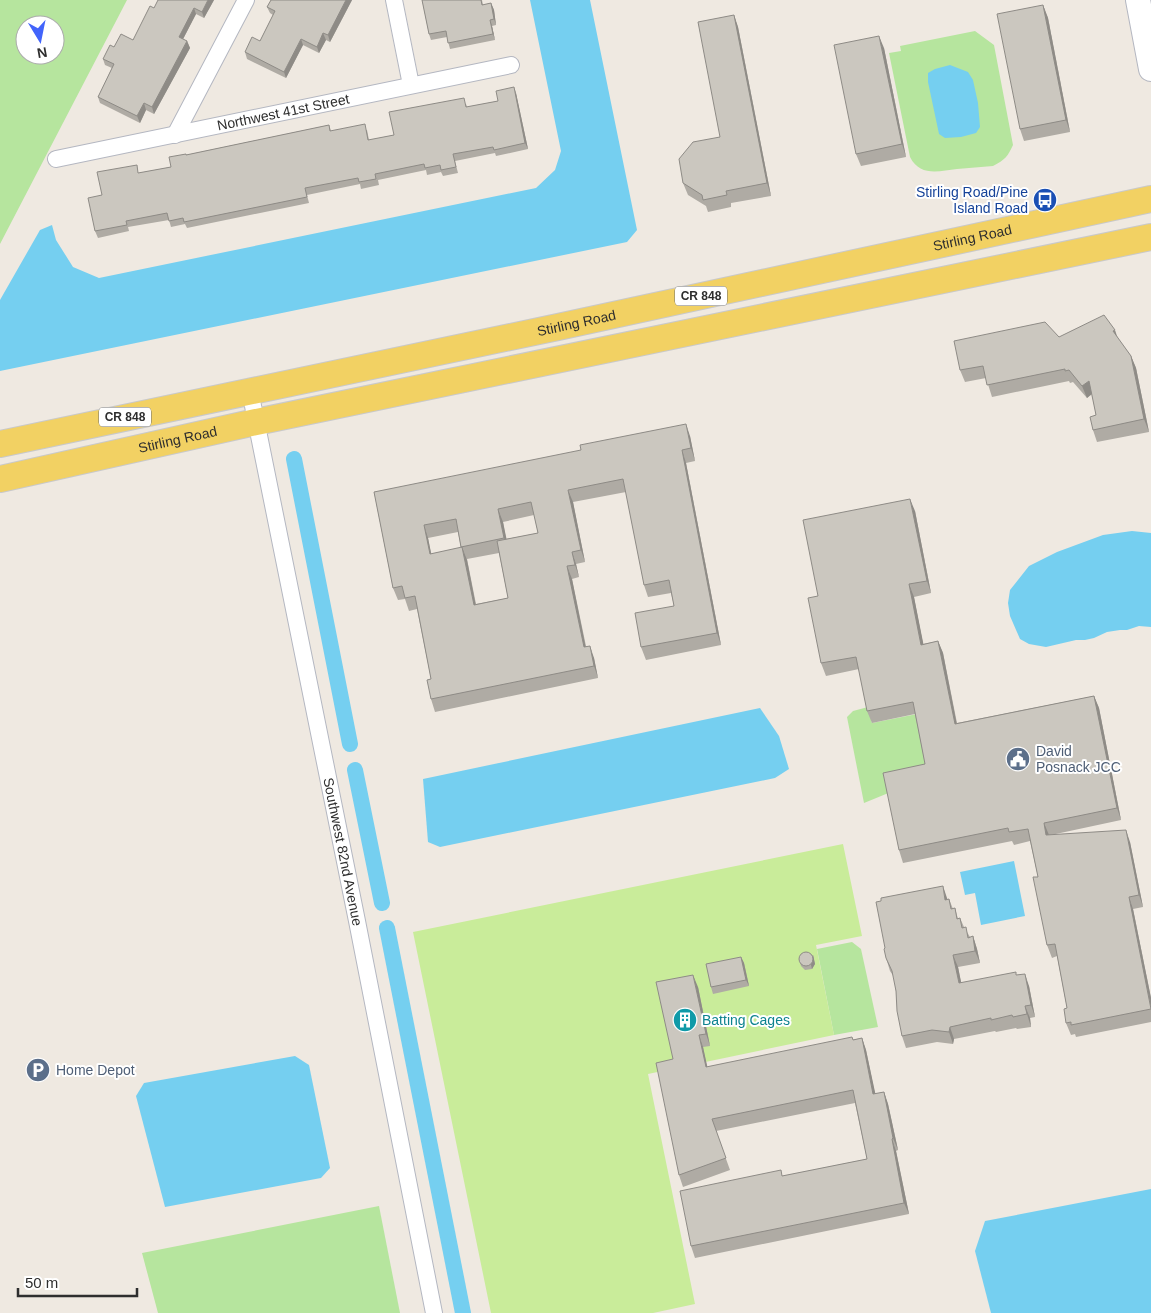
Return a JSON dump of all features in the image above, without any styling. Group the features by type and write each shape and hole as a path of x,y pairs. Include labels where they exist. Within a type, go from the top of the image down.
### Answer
{"main road":[{"path":"1138,0 1151,69"},
{"name":"Stirling Road","path":"0,444 1151,199"},
{"name":"Stirling Road","path":"0,479 256,422 1151,237"},
{"path":"696,297 703,330"}],"street":[{"path":"175,135 246,0"},
{"path":"394,0 412,86"},
{"name":"Northwest 41st Street","path":"56,159 511,65"},
{"name":"Southwest 82nd Avenue","path":"250,391 434,1313"}],"green space":[{"path":"0,0 127,0 0,244"},
{"path":"975,31 994,45 1013,145 1006,157 993,166 937,171 919,168 910,157 889,53 901,51 900,46"},
{"path":"868,707 872,723 917,714 930,776 864,803 847,717 853,711"},
{"path":"843,844 862,936 816,945 834,1035 648,1074 695,1304 653,1313 491,1313 413,932"},
{"path":"852,942 861,949 878,1027 834,1035 817,949"},
{"path":"379,1206 400,1313 158,1313 142,1253"}],"water":[{"path":"530,0 590,0 637,230 627,242 0,371 0,300 40,230 52,225 56,240 73,267 99,278 536,188 555,170 561,151"},
{"path":"950,65 968,72 973,80 978,103 980,127 976,133 961,137 945,138 939,134 928,82 928,73"},
{"path":"1132,531 1151,533 1151,627 1139,626 1127,630 1107,632 1094,638 1046,647 1029,644 1020,639 1010,616 1008,603 1010,590 1029,566 1057,552 1103,535"},
{"path":"760,708 779,736 789,769 775,778 440,847 428,842 423,779"},
{"path":"1014,861 1025,916 981,925 975,893 965,895 960,872"},
{"path":"295,1056 309,1065 330,1168 321,1178 165,1207 136,1096 144,1083"},
{"path":"1151,1189 1151,1313 991,1313 975,1251 985,1221"}],"building":[{"path":"158,0 208,0 202,12 194,8 179,37 187,41 152,107 144,103 137,116 98,97 114,64 103,59 110,45 114,47 121,34 133,40 150,6 154,8"},
{"path":"271,0 346,0 328,35 323,33 317,47 301,39 284,72 245,52 252,37 260,41 275,11 267,7"},
{"path":"422,0 481,0 482,5 491,3 494,19 490,20 493,34 448,43 446,31 429,34"},
{"path":"1043,5 1066,120 1020,129 997,14"},
{"path":"734,15 767,183 726,191 727,195 703,200 702,195 683,183 679,159 693,142 720,137 698,22"},
{"path":"879,36 902,144 856,154 834,45"},
{"path":"514,87 525,143 494,150 493,147 453,154 456,167 441,170 440,165 425,168 424,164 375,174 376,179 359,182 358,178 305,188 307,197 184,222 183,218 169,221 167,213 126,221 127,225 95,231 88,198 102,195 97,172 137,165 138,173 171,167 169,157 329,125 330,131 365,124 368,140 394,135 389,112 464,98 466,107 498,101 496,91"},
{"path":"1104,315 1131,356 1144,419 1093,430 1090,417 1096,415 1089,381 1082,386 1069,370 1065,371 1065,369 987,385 983,366 960,370 954,341 1045,322 1059,337"},
{"path":"686,424 691,448 682,450 717,633 641,647 635,613 674,606 669,580 644,585 623,479 568,490 581,550 572,552 575,565 567,566 584,647 590,646 594,666 431,699 427,680 431,679 415,596 405,598 402,586 393,588 374,492 581,450 580,445","holes":["531,502 538,533 497,541 508,598 474,605 462,547 430,554 424,525 456,519 461,547 504,538 498,509"]},
{"name":"David Posnack JCC","path":"910,499 927,581 909,584 921,645 938,641 955,724 1094,696 1117,808 1044,823 1046,835 1126,830 1139,895 1129,897 1151,1009 1071,1025 1071,1022 1066,1023 1064,1009 1067,1008 1055,944 1047,945 1033,877 1038,877 1028,829 1009,832 1008,828 899,850 883,773 925,764 913,702 867,711 856,657 821,663 808,598 818,596 803,520"},
{"path":"943,886 945,900 949,899 951,909 955,908 957,919 960,918 962,928 966,927 968,938 973,936 975,951 953,955 959,983 1016,972 1016,975 1025,974 1031,1005 1025,1006 1027,1014 991,1020 991,1018 950,1027 949,1032 932,1030 902,1036 897,1011 896,991 892,971 886,958 876,902 881,901 881,898"},
{"path":"803,952 809,952 813,959 809,966 803,966 799,962 799,956"},
{"path":"741,957 746,980 711,987 706,964"},
{"path":"693,975 706,1034 699,1035 706,1067 852,1037 853,1040 862,1038 873,1094 884,1092 904,1203 691,1246 680,1191 781,1170 782,1176 867,1159 853,1090 712,1119 726,1158 679,1175 656,1063 673,1059 656,982"}],"waterway":[{"path":"294,459 350,744"},
{"path":"355,770 382,903"},
{"path":"387,928 463,1313"}],"place":[{"name":"Stirling Road/Pine Island Road","path":"1045,200"},
{"name":"David Posnack JCC","path":"1018,759"},
{"name":"Batting Cages","path":"685,1020"},
{"name":"Home Depot","path":"38,1070"}]}
